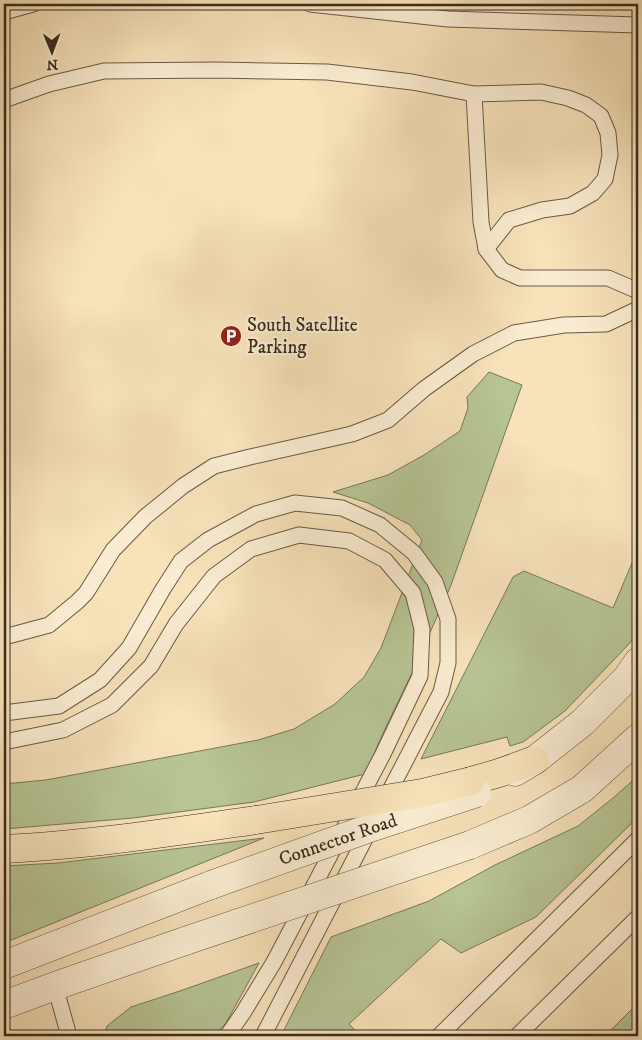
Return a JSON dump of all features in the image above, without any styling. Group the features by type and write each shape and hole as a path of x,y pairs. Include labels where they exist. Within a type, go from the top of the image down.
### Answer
{"highway":[{"path":"4,849 131,837 256,820 422,793 474,787 499,773 535,760"}],"street":[{"path":"535,760 582,723 627,678 638,662"},
{"path":"4,1005 188,940 470,845 529,820 582,789 638,738"},
{"name":"Connector Road","path":"4,965 211,885 367,829 474,787"}],"lane":[{"path":"4,12 33,4"},
{"path":"310,4 448,19 638,25"},
{"path":"4,100 49,84 104,71 327,72 412,82 474,94 541,92 568,98 586,105 601,116 608,133 610,155 605,178 593,194 570,206 542,210 510,220 486,250"},
{"path":"474,94 481,222 486,250 502,270 520,278 608,278 638,291"},
{"path":"4,635 8,636 49,625 86,593 113,550 145,518 183,486 214,466 352,434 388,420 430,385 473,354 514,333 564,325 606,324 638,309"},
{"path":"4,713 58,706 100,680 129,648 163,589 182,561 208,540 256,514 295,503 342,508 380,525 414,553 435,582 448,620 448,663 441,692 263,1036"},
{"path":"4,742 63,730 112,705 151,666 176,624 214,576 251,549 300,535 349,541 385,560 413,593 422,629 420,676 384,754 274,962 227,1036"},
{"path":"439,1036 638,839"},
{"path":"517,1036 638,917"},
{"path":"55,986 69,1036"}],"green space":[{"path":"489,372 522,385 451,585 365,774 254,802 133,818 4,829 4,784 46,780 258,740 294,729 335,704 364,677 381,648 422,540 410,525 368,503 333,492 388,475 424,455 460,431 468,408 467,397"},
{"path":"638,549 638,633 565,711 523,742 510,746 507,737 421,759 513,577 524,571 613,608"},
{"path":"638,776 638,817 536,917 461,953 441,939 349,1024 361,1036 281,1036 331,937 429,901 495,865 578,826"},
{"path":"264,838 4,943 4,866 58,863"},
{"path":"259,963 226,1023 214,1036 104,1036 107,1026 131,1007"},
{"path":"638,1003 638,1036 605,1036"}],"place":[{"name":"South Satellite Parking","path":"231,336"}]}
